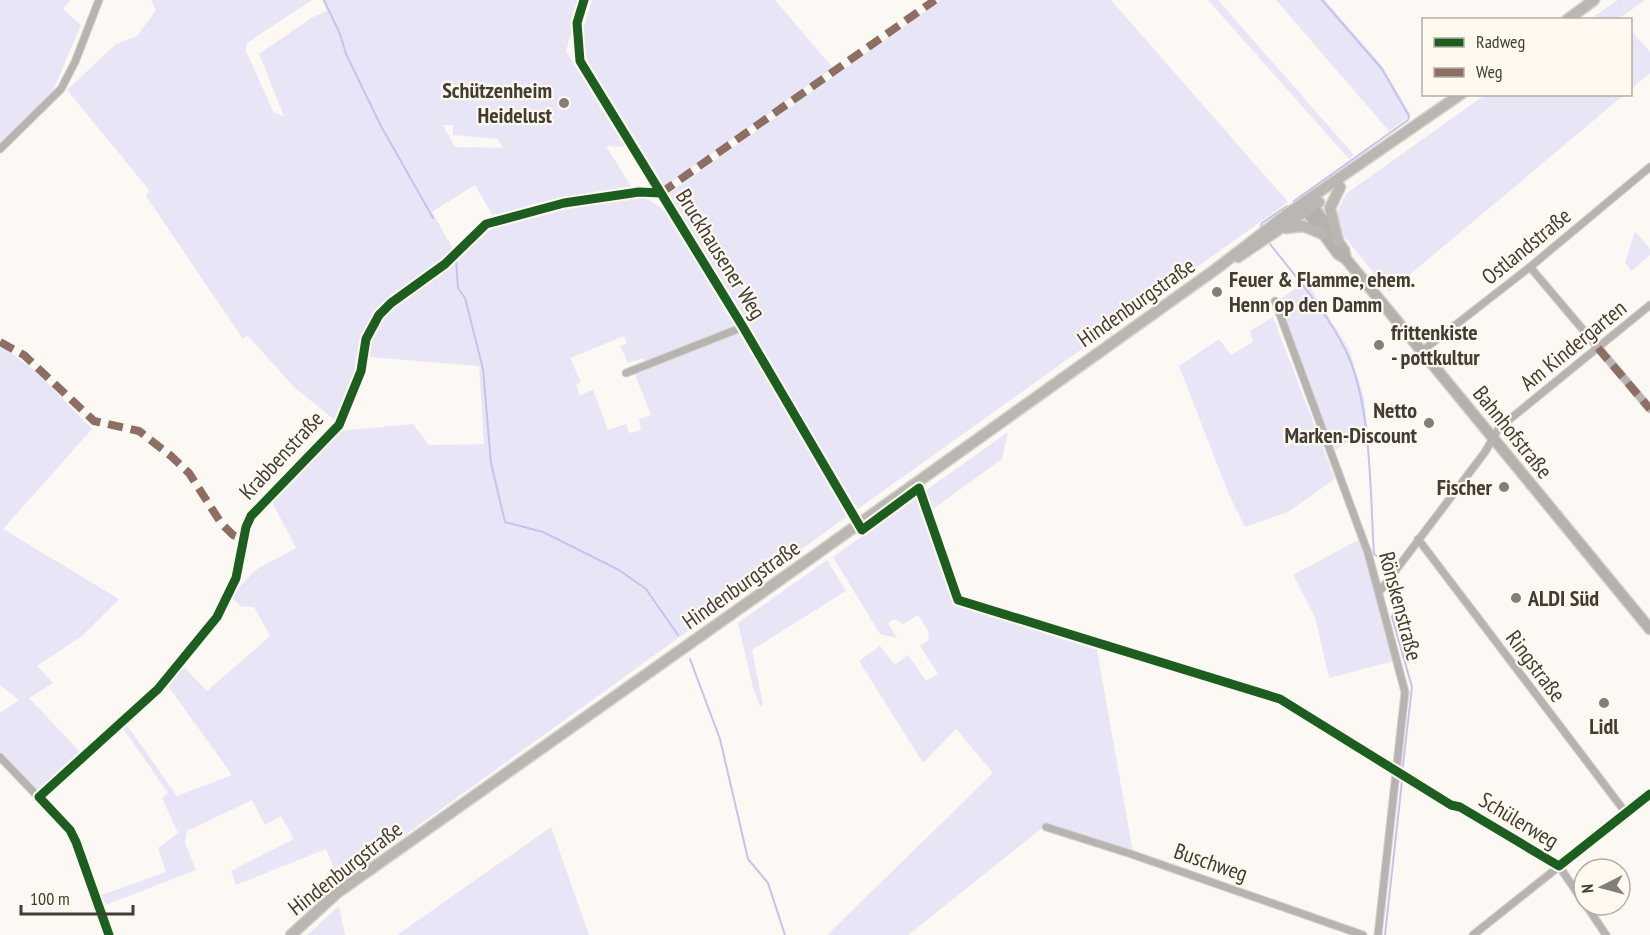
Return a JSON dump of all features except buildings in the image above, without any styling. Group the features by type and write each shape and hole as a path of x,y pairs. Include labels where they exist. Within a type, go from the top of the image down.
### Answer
{"main road":[{"path":"1570,18 1594,0"},
{"name":"Hindenburgstraße","path":"291,935 337,893 1307,206 1458,96"},
{"name":"Hindenburgstraße","path":"1216,269 1252,250 1307,206 1340,187 1400,138"},
{"path":"1338,241 1332,226 1330,208 1340,187"},
{"path":"1280,229 1303,226 1323,234"}],"street":[{"path":"0,148 61,89 75,62 99,0"},
{"name":"Bruckhausener Weg","path":"584,0 577,23 580,61 744,327 857,523"},
{"name":"Ostlandstraße","path":"1422,351 1530,267 1650,167"},
{"name":"Krabbenstraße","path":"39,797 158,688 218,617 236,578 246,527 251,516 339,425 361,371 371,328 391,303 445,264 486,224 564,203 639,192 661,193"},
{"name":"Bahnhofstraße","path":"1307,206 1338,255 1346,259 1650,629"},
{"name":"Bahnhofstraße","path":"1307,206 1338,241 1344,250 1346,259"},
{"path":"1530,267 1650,409"},
{"name":"Rönskenstraße","path":"1275,302 1368,553 1380,591 1405,692 1378,935"},
{"name":"Am Kindergarten","path":"1493,438 1499,428 1650,305"},
{"path":"626,374 744,327"},
{"path":"1380,591 1493,438"},
{"name":"Ringstraße","path":"1418,539 1626,813"},
{"path":"0,758 39,797 73,836 109,935"},
{"path":"1473,935 1650,794"},
{"name":"Schülerweg","path":"1460,807 1559,866"},
{"name":"Buschweg","path":"1046,827 1131,854 1363,935"},
{"path":"1559,866 1572,885"},
{"path":"1594,917 1606,935"}],"shaded area":[{"path":"0,0 71,0 63,9 81,25 53,91 0,144"},
{"path":"151,0 312,0 247,43 246,51 274,113 284,116 259,54 313,17 327,11 323,0 581,0 566,51 625,147 606,146 633,189 527,207 494,218 475,185 432,212 453,249 451,255 386,302 370,321 356,373 336,421 295,388 247,335 243,339 146,196 149,190 67,90 116,44 137,36 156,10","holes":["443,125 453,125 453,135 498,139 503,148 455,147"]},
{"path":"592,0 775,0 833,68 663,188 586,58 582,33"},
{"path":"941,0 1111,0 1288,202 855,511 668,194"},
{"path":"1208,0 1218,0 1354,155 1349,159"},
{"path":"1276,0 1325,0 1382,66 1411,115 1389,131"},
{"path":"1618,0 1645,0 1620,18 1591,18"},
{"path":"1632,32 1650,52 1650,73 1632,88"},
{"path":"1484,96 1623,96 1389,292 1339,230 1338,209 1347,193"},
{"path":"627,197 641,197 649,200 674,221 697,253 736,318 734,329 646,364 643,358 628,363 620,346 627,344 624,336 570,358 581,382 576,385 580,395 593,390 608,430 626,424 629,433 641,430 639,419 651,415 634,372 743,330 849,515 340,882 326,849 236,885 231,871 294,839 281,816 265,825 252,800 187,831 185,843 196,870 103,906 99,896 166,872 158,848 178,833 162,798 168,793 122,727 126,724 177,796 232,775 166,683 182,665 207,691 270,636 254,607 242,607 230,596 257,569 296,548 271,500 337,431 413,424 429,445 484,444 479,366 369,357 374,329 395,306 471,246 481,232 504,222 553,209"},
{"path":"1635,231 1650,249 1650,255 1632,271 1625,263"},
{"path":"1306,281 1349,349 1364,398 1368,430 1335,450 1278,301"},
{"path":"1273,317 1335,479 1288,512 1245,527 1229,495 1179,366 1219,339 1231,355 1253,342 1250,331"},
{"path":"3,347 38,373 92,429 3,529 119,599 82,636 37,666 53,683 29,698 83,755 40,792 0,751 0,713 19,700 0,685 0,349"},
{"path":"1008,432 1002,459 929,512 922,493"},
{"path":"920,495 957,601 1096,645 1133,852 1046,825 908,935 827,935 993,773 956,729 923,763 859,661 880,646 895,665 908,655 926,681 938,674 920,646 929,640 928,631 918,615 903,624 894,619 888,623 897,638 880,634 833,557"},
{"path":"1360,539 1394,661 1329,678 1315,617 1293,575"},
{"path":"827,560 846,591 752,650 763,705 760,706 753,688 738,623"},
{"path":"551,827 589,935 397,935"},
{"path":"339,906 345,935 307,935"}],"waterway":[{"path":"324,0 340,34 346,54 381,126 433,218"},
{"path":"1294,201 1408,120 1409,116 1382,69 1322,0"},
{"path":"1260,229 1262,223 1287,206"},
{"path":"1270,244 1329,321 1354,371 1365,421 1374,554 1378,557"},
{"path":"456,259 458,288 465,298 483,369 491,463 505,522 543,532 619,570 646,589 678,635"},
{"path":"1394,610 1392,617 1412,687 1402,773"},
{"path":"690,659 720,739 748,859 768,883 785,935"},
{"path":"1385,935 1402,781"}],"marked path":[{"path":"661,193 935,0"},
{"path":"0,342 24,355 94,421 139,431 171,456 189,473 221,523 233,535 244,539"},
{"path":"1598,348 1650,409"}],"cycle path":[{"path":"584,0 577,23 580,61 743,327 862,530 919,488 958,600 1280,699 1451,805 1460,807 1559,866 1650,794"},
{"path":"109,935 70,830 39,797 158,689 217,617 236,578 246,527 251,516 339,425 361,371 366,339 379,315 391,303 445,264 486,224 564,203 639,192 661,193"}],"place":[{"name":"Schützenheim Heidelust","path":"564,103"},
{"name":"Feuer & Flamme, ehem. Henn op den Damm","path":"1217,292"},
{"name":"frittenkiste - pottkultur","path":"1379,345"},
{"name":"Netto Marken-Discount","path":"1429,423"},
{"name":"Fischer","path":"1504,487"},
{"name":"ALDI Süd","path":"1516,598"},
{"name":"Lidl","path":"1604,703"}]}
